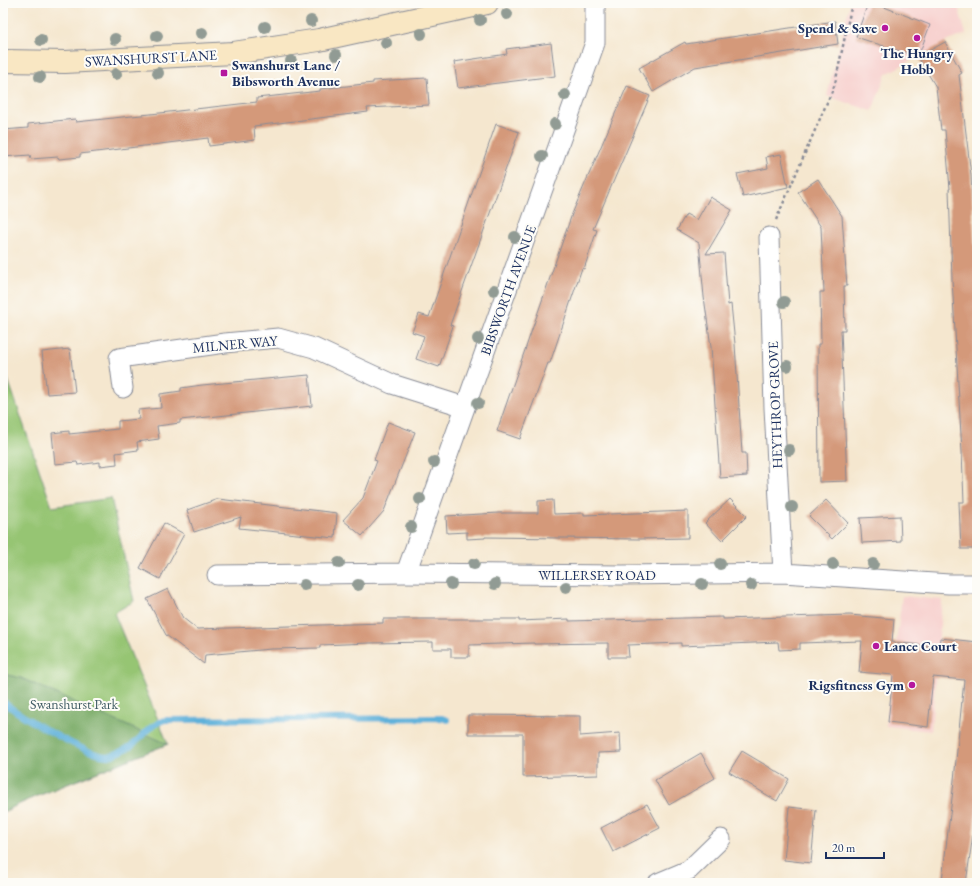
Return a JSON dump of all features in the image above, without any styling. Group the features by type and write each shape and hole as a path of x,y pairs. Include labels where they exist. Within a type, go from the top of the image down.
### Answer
{"main road":[{"name":"SWANSHURST LANE","path":"3,61 65,62 233,53 319,40 487,3"}],"street":[{"name":"BIBSWORTH AVENUE","path":"406,573 595,43 595,3"},
{"name":"HEYTHROP GROVE","path":"769,237 774,408 783,573"},
{"name":"MILNER WAY","path":"122,388 119,358 278,338 314,348 392,384 465,407"},
{"name":"WILLERSEY ROAD","path":"217,575 406,573 622,575 783,573 949,584 977,584"},
{"path":"658,883 689,870 721,840"}],"path":[{"path":"769,237 835,84 852,3"}],"shaded area":[{"path":"850,3 957,3 966,34 945,42 886,74 872,111 827,96"},
{"path":"902,596 942,600 931,731 886,726"}],"green space":[{"name":"Swanshurst Park","path":"3,365 52,507 111,498 134,601 114,613 168,744 30,799 3,812"},
{"path":"3,674 21,678 168,744 30,799 3,812"}],"building":[{"path":"868,3 874,3 930,25 918,57 856,37"},
{"path":"835,21 838,44 695,67 653,92 639,68 685,42 686,44"},
{"path":"945,42 962,73 959,75 971,175 977,294 977,549 961,549 959,502 964,502 952,279 950,189 945,130 941,130 936,87 918,57"},
{"path":"551,43 555,76 458,88 454,62 507,54 506,49"},
{"path":"427,78 429,105 367,108 368,112 254,126 255,140 209,146 208,138 80,154 80,157 59,159 58,157 31,159 30,155 3,157 3,130 28,128 28,124 75,119 76,122 257,102 257,98 320,91 320,89 373,83 373,81"},
{"path":"627,86 650,96 593,229 597,230 584,269 582,268 550,363 548,363 520,439 497,431 572,214"},
{"path":"496,124 519,132 450,325 453,326 439,367 416,359 424,336 412,332 419,314 429,317"},
{"path":"781,154 788,187 743,197 737,174 768,168 766,157"},
{"path":"818,179 842,216 847,286 844,286 845,330 841,330 847,481 819,482 818,344 821,344 820,292 824,292 821,227 798,192"},
{"path":"710,197 732,210 706,254 724,253 728,305 731,304 735,344 742,453 746,453 747,476 720,478 711,347 704,297 699,243 677,230 686,214 697,220"},
{"path":"70,349 75,392 47,394 42,352"},
{"path":"309,375 312,406 180,420 180,423 157,426 159,439 137,442 138,450 116,453 117,464 100,466 100,462 78,465 77,462 55,464 52,433 69,431 69,434 118,429 118,421 139,419 138,410 161,408 160,394 181,391 181,388 202,385"},
{"path":"388,422 415,432 384,511 362,536 343,520 363,498 377,461 374,460"},
{"path":"218,499 337,513 335,538 239,528 241,517 194,532 187,510"},
{"path":"730,499 747,516 722,541 705,523"},
{"path":"553,500 554,514 584,513 584,515 688,511 688,538 639,539 485,537 467,539 467,532 447,533 446,516 499,513 538,513 538,501"},
{"path":"826,500 848,523 832,539 809,516"},
{"path":"900,516 901,541 862,543 860,518"},
{"path":"164,523 184,534 160,579 140,568"},
{"path":"168,589 183,618 197,629 383,623 383,619 519,619 519,621 569,619 569,621 723,617 723,619 850,615 894,619 892,642 939,647 940,638 977,642 977,806 966,883 942,880 964,680 933,677 928,727 888,722 893,675 859,672 862,641 800,643 800,649 779,650 778,642 681,646 681,643 628,645 629,657 608,657 608,643 469,645 469,657 451,657 451,649 433,649 433,642 369,643 320,645 320,648 271,649 205,655 204,664 166,635 147,599"},
{"path":"468,715 580,716 580,736 620,733 621,752 598,753 598,775 523,777 523,734 468,734"},
{"path":"742,751 789,779 777,801 729,772"},
{"path":"701,753 715,778 669,805 655,780"},
{"path":"647,804 660,828 613,852 601,828"},
{"path":"789,807 816,810 811,863 784,860"}],"waterway":[{"path":"3,701 37,725 71,743 100,755 109,756 131,746 153,726 165,720 442,718 447,720"}],"place":[{"name":"Spend & Save","path":"885,28"},
{"name":"The Hungry Hobb","path":"917,38"},
{"name":"Swanshurst Lane / Bibsworth Avenue","path":"224,73"},
{"name":"Lance Court","path":"876,646"},
{"name":"Rigsfitness Gym","path":"912,685"}]}
